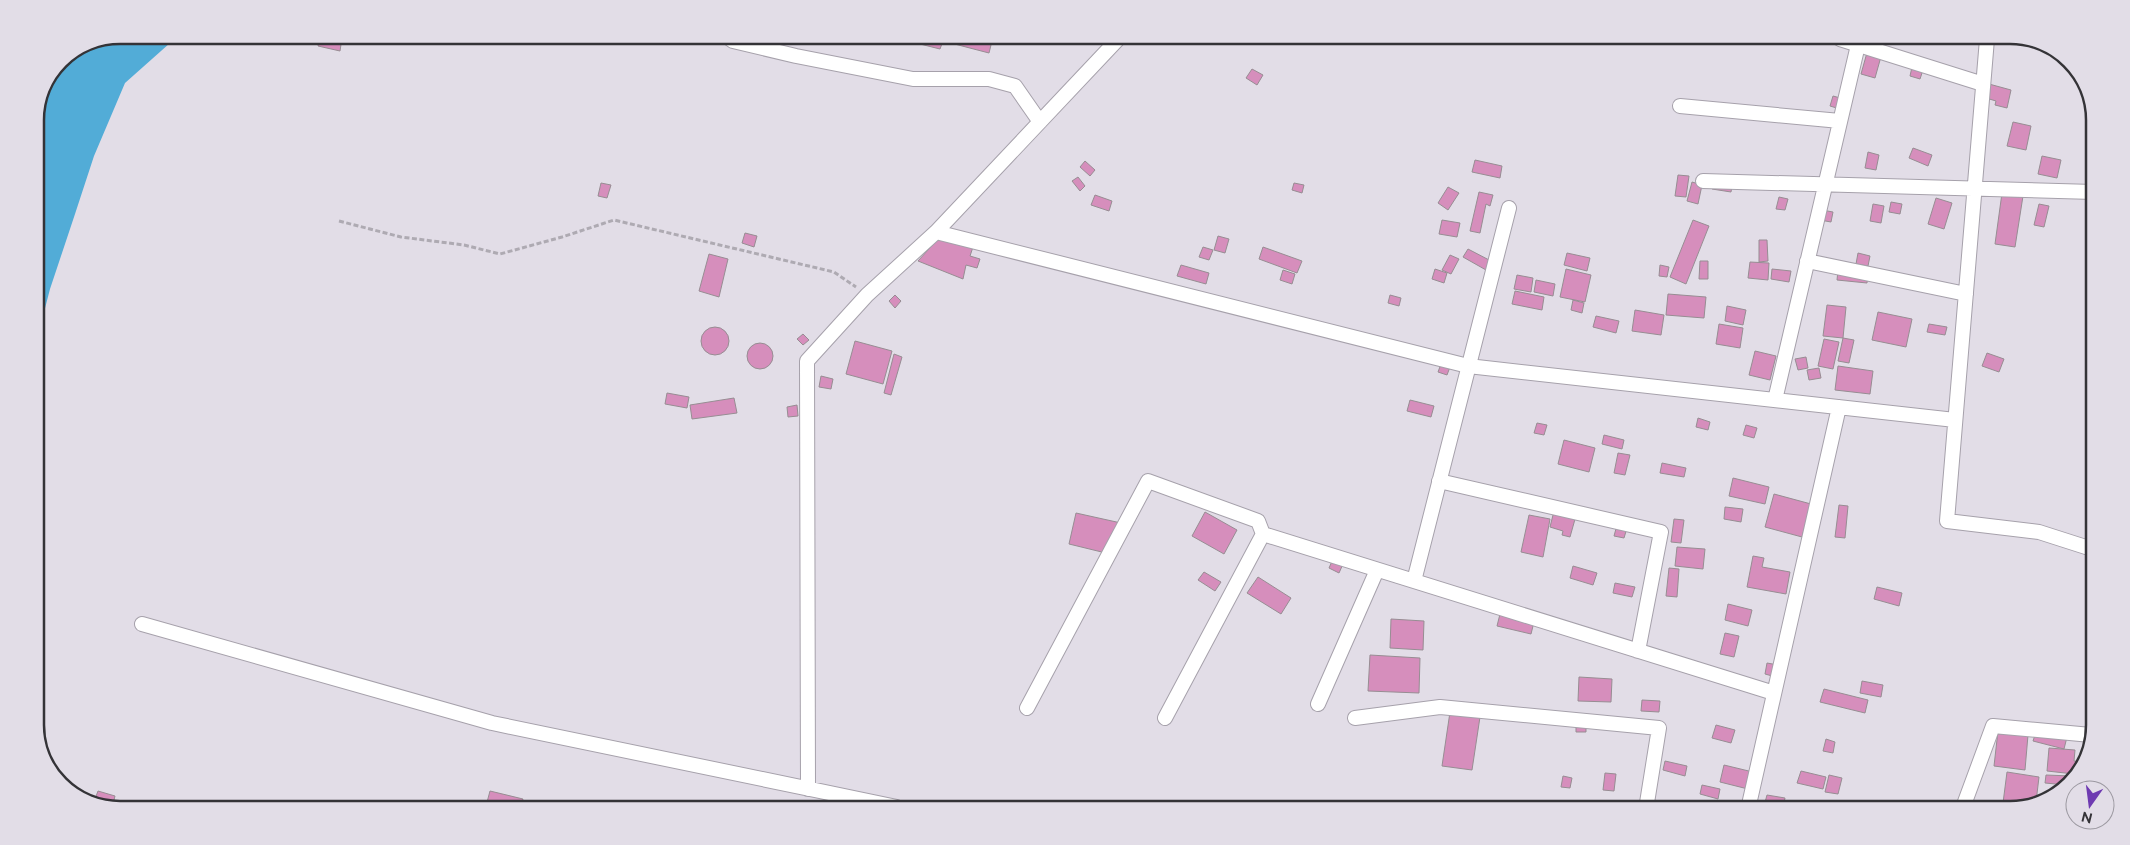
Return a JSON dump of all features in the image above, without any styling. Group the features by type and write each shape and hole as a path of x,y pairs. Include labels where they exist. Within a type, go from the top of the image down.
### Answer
{"street":[{"path":"749,44 796,56 913,79 989,79 1015,86 1040,122"},
{"path":"808,789 807,361 867,295 936,232 1113,44"},
{"path":"1855,44 1983,84"},
{"path":"1987,44 1947,521 2038,532 2086,547"},
{"path":"1775,400 1858,45"},
{"path":"1680,106 1840,121"},
{"path":"1703,181 2086,192"},
{"path":"1414,581 1509,208"},
{"path":"936,232 1468,366 1955,420"},
{"path":"1807,261 1966,294"},
{"path":"1750,801 1839,407"},
{"path":"1027,708 1148,481 1258,521 1263,534 1165,718"},
{"path":"1439,481 1661,532 1638,650"},
{"path":"1263,534 1774,693"},
{"path":"1318,704 1377,570"},
{"path":"142,624 492,724 867,801"},
{"path":"1355,718 1440,707 1659,728 1647,801"},
{"path":"1965,801 1993,726 2086,735"}],"path":[{"path":"339,221 402,237 464,245 500,254 614,220 834,272 867,295"}],"water":[{"path":"169,44 125,83 94,156 44,312 44,120 45,105 50,91 57,77 66,66 77,57 91,50 105,45"}],"building":[{"path":"318,44 341,44 340,51 318,46"},
{"path":"920,44 942,44 940,49"},
{"path":"954,44 991,44 989,53"},
{"path":"1868,49 1882,53 1875,78 1861,74"},
{"path":"1912,67 1923,70 1920,79 1910,76"},
{"path":"1252,69 1263,75 1257,85 1246,78"},
{"path":"1989,84 2011,90 2007,108 1995,105 1996,101 1986,98"},
{"path":"1833,96 1844,99 1840,109 1830,106"},
{"path":"2013,122 2031,126 2026,150 2007,146"},
{"path":"1913,148 1932,155 1928,166 1909,158"},
{"path":"1868,152 1879,155 1876,170 1865,168"},
{"path":"2042,156 2061,160 2057,178 2038,174"},
{"path":"1475,160 1502,166 1500,178 1472,172"},
{"path":"1085,161 1095,170 1090,176 1080,167"},
{"path":"1678,175 1689,176 1686,197 1675,196"},
{"path":"1078,177 1085,186 1080,191 1072,181"},
{"path":"1713,177 1733,180 1731,192 1712,189"},
{"path":"1692,182 1702,185 1698,204 1687,201"},
{"path":"601,183 611,185 607,198 598,196"},
{"path":"1294,183 1304,185 1302,193 1292,190"},
{"path":"1448,187 1459,193 1448,210 1438,203"},
{"path":"1479,192 1493,195 1490,206 1486,204 1480,233 1470,231"},
{"path":"2002,193 2023,196 2015,247 1995,244"},
{"path":"1095,195 1112,201 1109,211 1091,205"},
{"path":"1779,197 1788,199 1785,210 1776,209"},
{"path":"1936,198 1952,203 1944,229 1928,224"},
{"path":"1891,202 1902,204 1900,214 1889,212"},
{"path":"1873,204 1884,206 1881,223 1870,221"},
{"path":"2039,204 2049,206 2044,227 2034,225"},
{"path":"1822,210 1833,212 1831,222 1820,220"},
{"path":"1442,220 1460,223 1457,237 1439,234"},
{"path":"1693,220 1709,226 1686,284 1670,277"},
{"path":"948,228 973,247 970,256 980,259 977,268 966,265 963,279 918,261"},
{"path":"745,233 757,236 754,247 742,243"},
{"path":"1218,236 1229,239 1225,253 1214,250"},
{"path":"1759,240 1767,240 1768,261 1759,262"},
{"path":"1203,247 1213,250 1209,260 1199,257"},
{"path":"1263,247 1302,261 1297,273 1259,259"},
{"path":"1468,249 1491,261 1486,270 1463,257"},
{"path":"1567,253 1590,258 1587,271 1564,265"},
{"path":"1858,253 1870,256 1868,266 1856,264"},
{"path":"709,254 728,259 719,297 699,291"},
{"path":"1450,255 1459,259 1451,274 1442,270"},
{"path":"1700,261 1708,261 1708,279 1699,279"},
{"path":"1750,262 1769,263 1768,280 1748,278"},
{"path":"1181,265 1209,273 1206,284 1177,276"},
{"path":"1660,265 1669,267 1667,277 1659,276"},
{"path":"1435,269 1447,273 1444,283 1432,279"},
{"path":"1566,269 1591,275 1585,302 1560,297"},
{"path":"1772,269 1791,271 1789,282 1771,279"},
{"path":"1283,270 1295,274 1292,284 1280,280"},
{"path":"1838,270 1868,273 1867,283 1837,280"},
{"path":"1517,275 1533,278 1531,292 1514,289"},
{"path":"1536,280 1555,284 1553,296 1534,292"},
{"path":"1515,291 1544,297 1542,310 1512,304"},
{"path":"1668,294 1706,297 1704,318 1666,315"},
{"path":"895,295 901,301 895,308 889,301"},
{"path":"1390,295 1401,298 1399,306 1388,303"},
{"path":"1573,300 1584,303 1582,313 1571,310"},
{"path":"1827,305 1846,307 1843,338 1823,336"},
{"path":"1727,306 1746,310 1743,325 1725,321"},
{"path":"1635,310 1664,315 1661,335 1632,331"},
{"path":"1878,312 1912,319 1906,347 1872,340"},
{"path":"1596,316 1619,321 1616,333 1593,327"},
{"path":"1719,324 1743,328 1740,348 1716,344"},
{"path":"1929,324 1947,327 1945,335 1927,332"},
{"path":"715,327 725,331 729,341 725,351 715,355 705,351 701,341 705,331"},
{"path":"803,334 809,340 803,345 797,339"},
{"path":"1843,338 1854,340 1849,363 1838,361"},
{"path":"1824,339 1839,342 1833,369 1818,366"},
{"path":"855,341 892,351 883,384 846,374"},
{"path":"760,343 769,347 773,356 769,365 760,369 751,365 747,356 751,347"},
{"path":"1755,351 1776,356 1770,380 1749,375"},
{"path":"1987,353 2004,359 1999,372 1982,366"},
{"path":"894,354 902,357 891,395 884,393"},
{"path":"1806,357 1808,368 1798,370 1795,359"},
{"path":"1441,364 1450,367 1447,375 1438,372"},
{"path":"1838,366 1873,371 1870,394 1835,390"},
{"path":"1819,368 1821,378 1809,380 1807,370"},
{"path":"821,376 833,379 831,389 819,387"},
{"path":"667,393 689,397 687,408 665,404"},
{"path":"734,398 737,413 692,419 690,405"},
{"path":"1410,400 1434,406 1431,417 1407,411"},
{"path":"797,405 798,416 788,417 787,407"},
{"path":"1698,418 1710,422 1708,430 1696,427"},
{"path":"1537,423 1547,425 1544,435 1534,433"},
{"path":"1746,425 1757,428 1754,438 1743,435"},
{"path":"1604,435 1624,440 1622,449 1602,444"},
{"path":"1564,440 1595,448 1589,472 1558,464"},
{"path":"1618,453 1630,455 1625,475 1614,473"},
{"path":"1662,463 1686,468 1684,477 1660,473"},
{"path":"1733,478 1769,487 1765,504 1729,496"},
{"path":"1774,494 1811,504 1802,537 1765,527"},
{"path":"1839,505 1848,506 1845,538 1835,537"},
{"path":"1555,507 1577,512 1570,537 1562,535 1563,531 1550,527"},
{"path":"1725,507 1743,509 1741,522 1724,519"},
{"path":"1205,512 1237,530 1224,554 1192,536"},
{"path":"1076,513 1121,523 1114,555 1069,544"},
{"path":"1529,515 1550,519 1543,557 1521,552"},
{"path":"1674,519 1684,520 1681,543 1671,542"},
{"path":"1617,525 1627,528 1624,538 1614,536"},
{"path":"1677,547 1705,549 1703,569 1675,566"},
{"path":"1753,556 1764,558 1762,567 1790,572 1786,594 1747,587"},
{"path":"1333,559 1343,564 1339,573 1329,568"},
{"path":"1573,566 1597,573 1593,585 1570,578"},
{"path":"1669,568 1679,569 1677,597 1666,596"},
{"path":"1204,572 1221,582 1215,591 1198,580"},
{"path":"1258,577 1291,598 1281,614 1247,593"},
{"path":"1615,583 1635,587 1632,597 1613,593"},
{"path":"1877,587 1902,593 1899,606 1874,599"},
{"path":"1728,604 1752,610 1748,626 1725,620"},
{"path":"1500,614 1534,622 1531,634 1497,626"},
{"path":"1391,619 1424,621 1423,650 1390,648"},
{"path":"1725,633 1739,636 1734,657 1720,654"},
{"path":"1370,655 1420,658 1419,693 1368,691"},
{"path":"1767,663 1778,665 1776,677 1765,674"},
{"path":"1579,677 1612,679 1611,702 1578,701"},
{"path":"1862,681 1883,685 1881,697 1860,693"},
{"path":"1824,689 1868,700 1865,713 1820,702"},
{"path":"1642,700 1660,701 1659,712 1641,711"},
{"path":"1450,712 1480,717 1472,770 1442,766"},
{"path":"1576,720 1586,721 1586,732 1576,732"},
{"path":"1716,725 1735,730 1731,743 1712,738"},
{"path":"2038,726 2068,733 2064,749 2033,741"},
{"path":"1998,731 2028,735 2025,770 1994,766"},
{"path":"1826,739 1835,742 1833,753 1823,751"},
{"path":"2049,748 2075,750 2074,761 2077,761 2070,774 2047,771"},
{"path":"1665,761 1687,766 1685,776 1663,770"},
{"path":"1724,765 1757,773 1752,790 1720,782"},
{"path":"1801,771 1826,777 1823,789 1797,783"},
{"path":"2007,772 2039,777 2037,796 2020,801 2003,801"},
{"path":"1605,773 1616,774 1614,791 1603,790"},
{"path":"1829,775 1842,778 1838,794 1825,792"},
{"path":"2046,775 2067,776 2058,784 2045,783"},
{"path":"1563,776 1572,778 1570,788 1561,787"},
{"path":"1702,785 1720,789 1718,799 1700,794"},
{"path":"98,791 115,796 114,801 96,797"},
{"path":"490,791 523,799 522,801 487,801"},
{"path":"1767,795 1785,798 1784,801 1765,801"}]}
